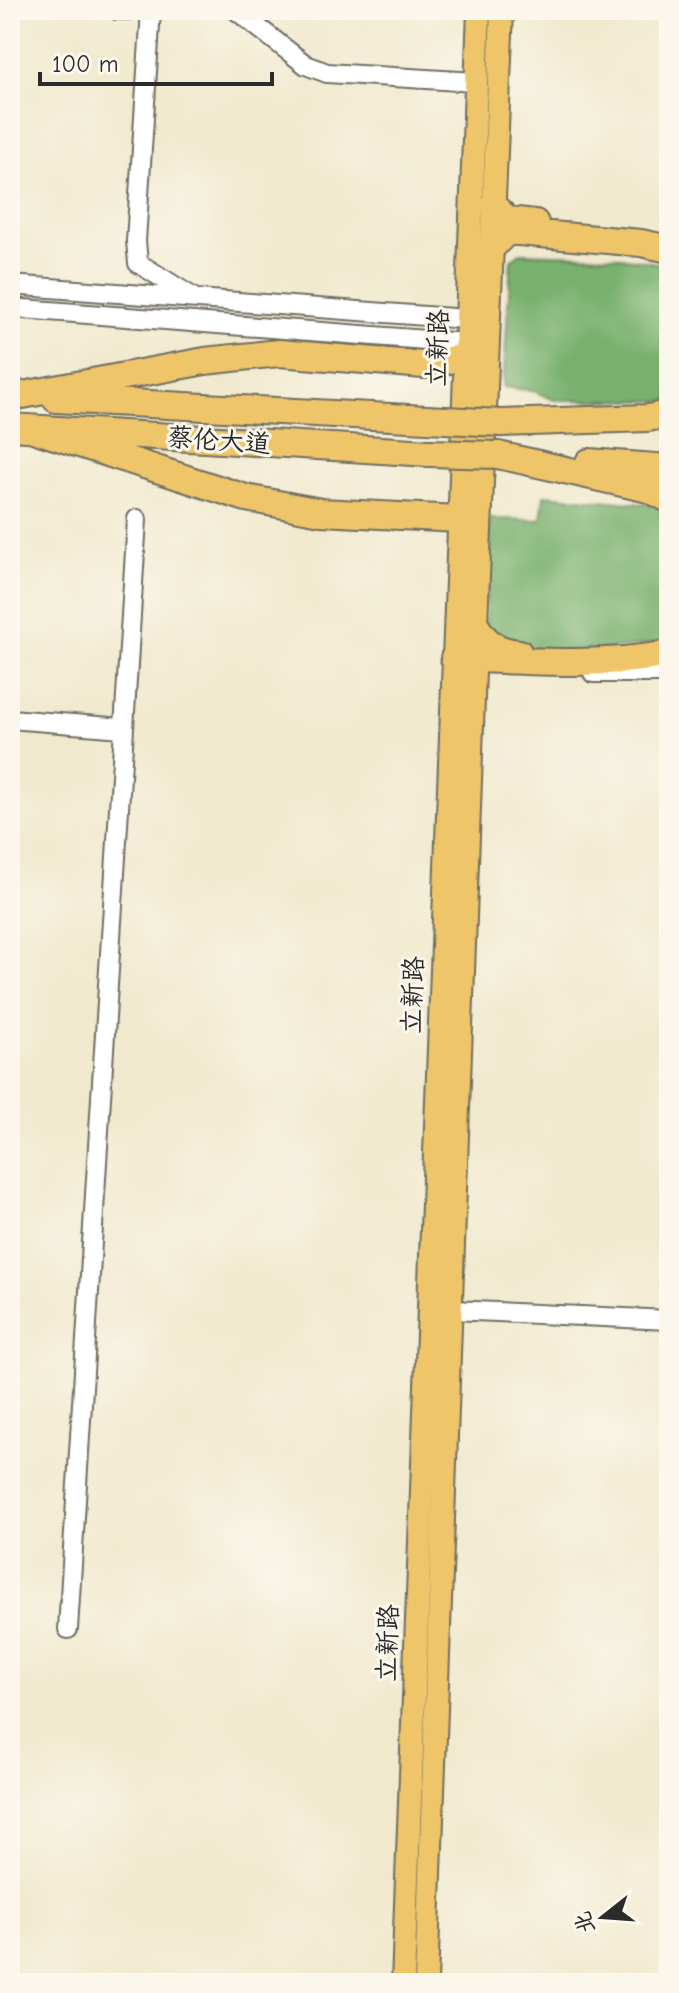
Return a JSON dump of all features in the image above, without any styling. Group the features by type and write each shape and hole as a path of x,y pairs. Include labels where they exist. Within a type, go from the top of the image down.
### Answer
{"highway":[{"path":"493,206 508,220 620,232 669,241"},
{"path":"491,248 507,231 641,243 669,249"},
{"path":"11,396 205,361 279,353 424,365 465,350"},
{"name":"蔡伦大道","path":"11,396 501,423"},
{"path":"501,423 648,418 669,414"},
{"path":"501,423 669,432"},
{"path":"22,428 246,498 321,512 459,519"},
{"name":"蔡伦大道","path":"22,428 498,455"},
{"path":"498,455 669,468"},
{"path":"498,455 649,489 669,499"},
{"path":"476,626 486,642 504,652 578,656 647,652 669,646"},
{"path":"468,662 575,663 643,659 669,654"}],"main road":[{"name":"立新路","path":"426,1983 452,1310 468,662 459,519 479,10"},
{"name":"立新路","path":"403,1983 468,662 476,626 502,10"}],"street":[{"path":"117,10 129,10"},
{"path":"151,10 136,241 138,263 197,299"},
{"path":"236,10 306,65 327,73 476,82"},
{"path":"10,285 466,319"},
{"path":"10,308 465,350"},
{"path":"68,1629 137,519"},
{"path":"468,662 669,673"},
{"path":"10,719 123,728"},
{"path":"452,1310 669,1320"}],"green space":[{"path":"520,253 615,256 669,265 669,401 554,400 534,391 503,387 511,260"},
{"path":"544,495 664,506 669,509 669,639 609,649 536,649 498,640 485,629 490,519 541,520"}]}
